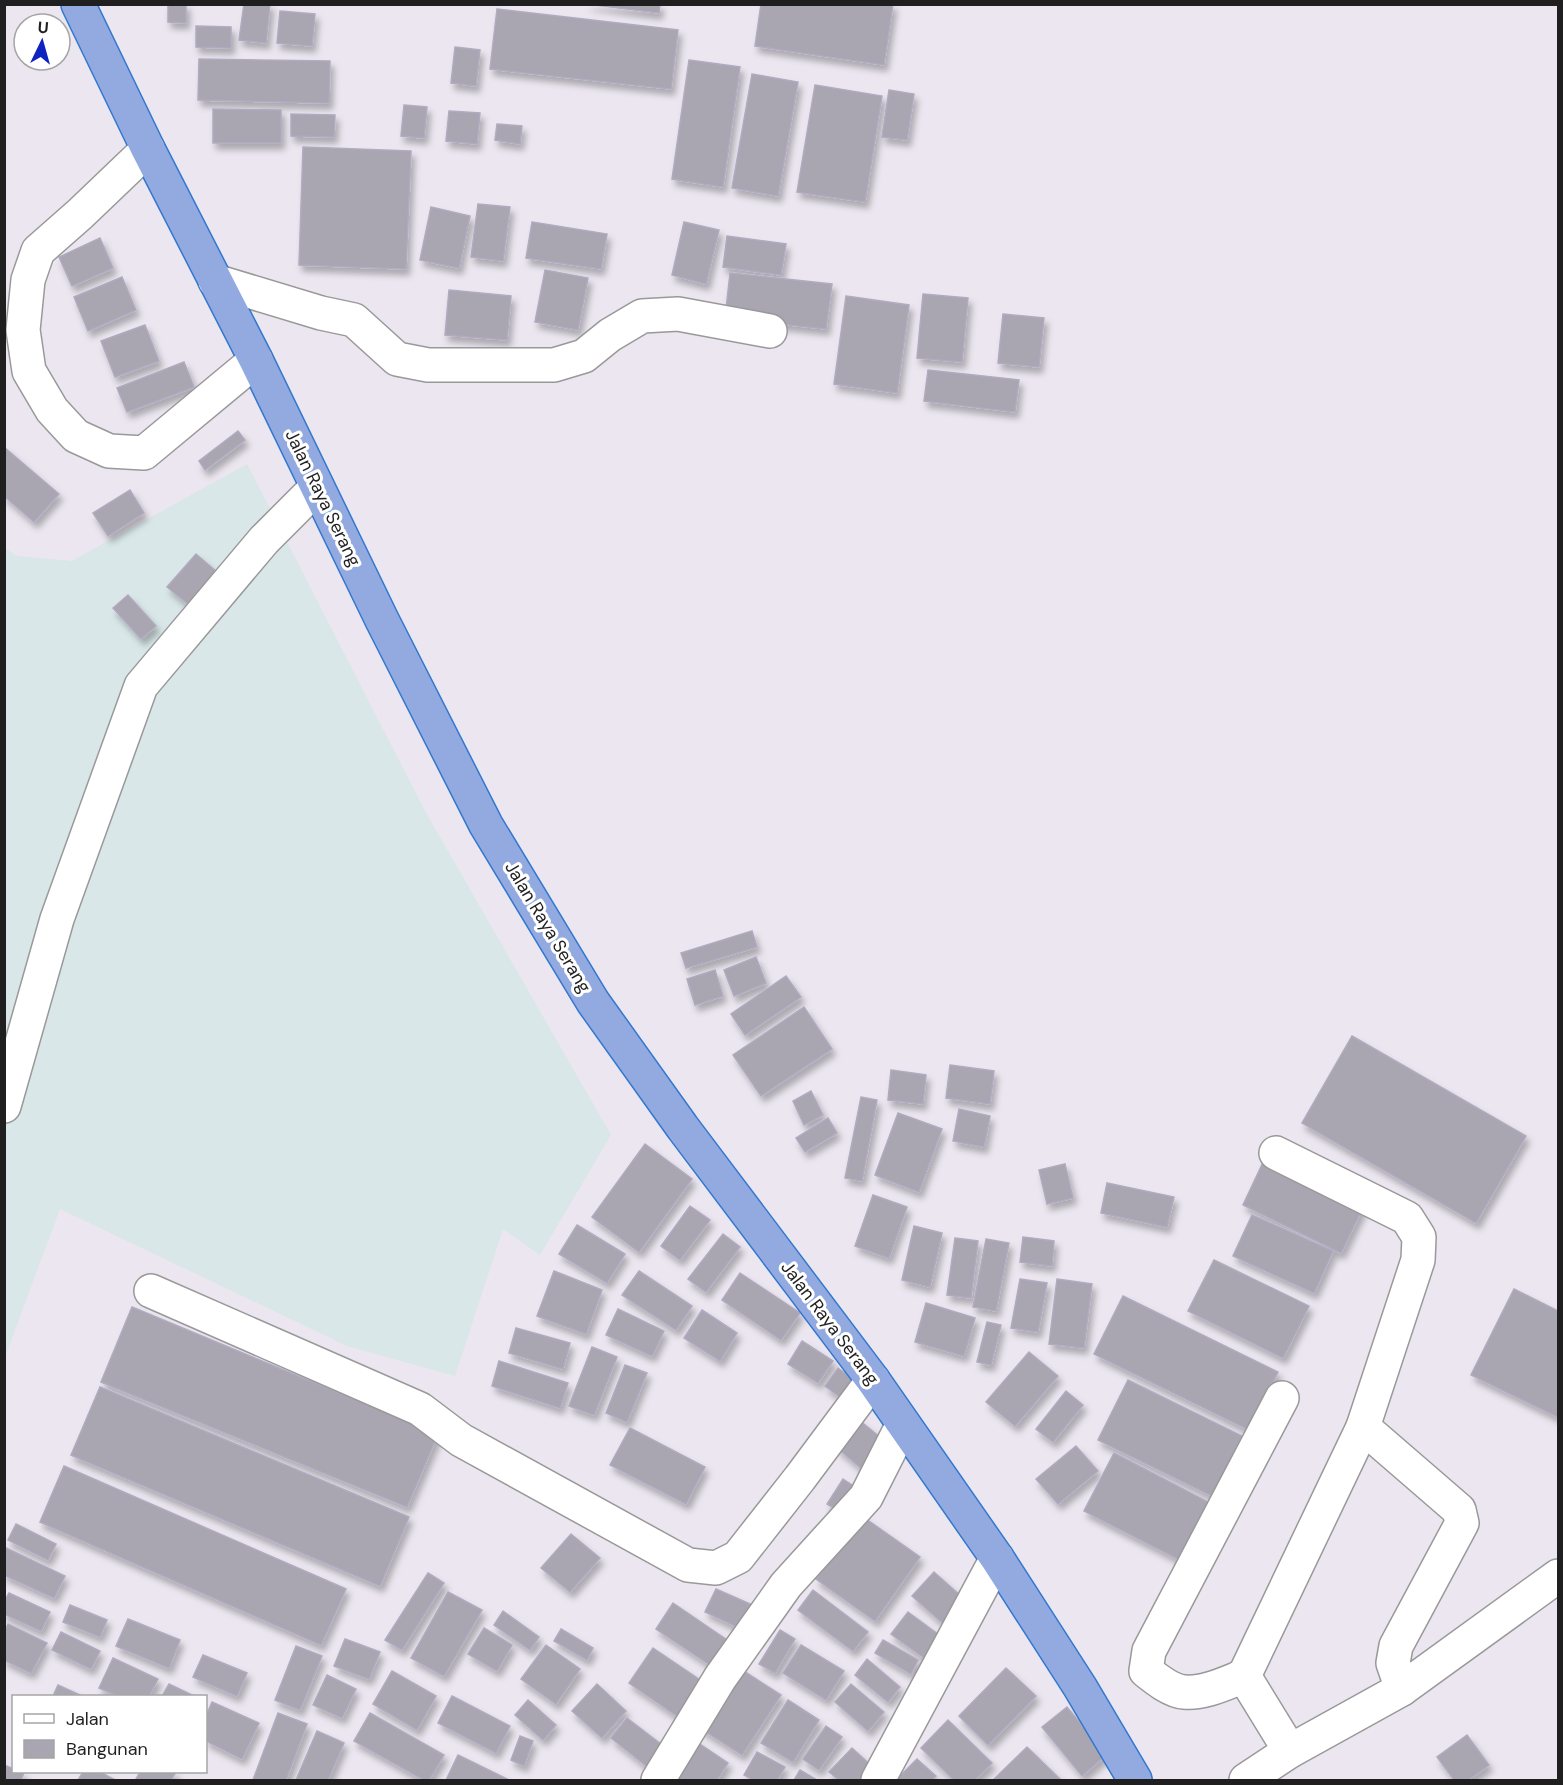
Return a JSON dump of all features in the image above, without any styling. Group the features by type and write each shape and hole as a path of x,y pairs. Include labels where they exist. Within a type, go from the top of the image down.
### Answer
{"highway":[{"name":"Jalan Raya Serang","path":"78,4 148,149 256,360 382,620 486,825 593,1002 683,1128 873,1380 997,1558 1080,1687 1136,1780"}],"street":[{"path":"148,149 38,251 27,280 23,330 29,371 52,410 76,436 109,451 144,453 256,360"},
{"path":"216,281 321,313 354,320 397,359 428,365 554,365 584,356 610,335 642,316 678,314 770,331"},
{"path":"4,1106 57,919 141,686 264,540 317,487"},
{"path":"1276,1153 1407,1218 1419,1237 1418,1260 1363,1427 1244,1676 1210,1689 1183,1692 1160,1682 1146,1671 1149,1651 1282,1398"},
{"path":"151,1291 420,1409 460,1440 688,1565 716,1568 738,1557 873,1380"},
{"path":"658,1780 720,1678 786,1585 866,1497 903,1424"},
{"path":"1363,1427 1459,1510 1462,1523 1396,1646 1393,1663 1402,1689"},
{"path":"879,1780 997,1558"},
{"path":"1246,1780 1290,1751 1402,1689 1558,1576"},
{"path":"1244,1676 1290,1751"}],"shaded area":[{"path":"247,464 425,811 611,1135 540,1255 503,1229 455,1376 347,1346 60,1209 5,1357 5,548 17,556 72,561"}],"building":[{"path":"168,4 186,4 186,23 168,22"},
{"path":"244,4 270,4 266,43 239,40"},
{"path":"587,4 660,4 659,13"},
{"path":"761,4 893,4 884,65 755,46"},
{"path":"497,9 678,30 671,89 490,69"},
{"path":"280,11 315,14 312,46 277,43"},
{"path":"196,26 231,27 231,48 196,47"},
{"path":"455,47 480,50 476,86 451,83"},
{"path":"199,59 330,61 329,103 198,100"},
{"path":"689,60 740,67 723,187 672,179"},
{"path":"752,74 798,82 778,196 732,188"},
{"path":"815,85 882,96 865,202 797,192"},
{"path":"889,90 914,94 907,140 882,137"},
{"path":"404,105 427,107 424,138 401,136"},
{"path":"213,109 281,110 281,143 213,143"},
{"path":"449,111 480,113 477,144 446,141"},
{"path":"291,114 335,115 334,137 291,136"},
{"path":"497,124 522,126 520,144 495,140"},
{"path":"303,147 411,151 406,269 299,265"},
{"path":"478,204 510,207 503,261 471,257"},
{"path":"431,207 470,216 459,268 420,260"},
{"path":"532,222 607,234 601,269 526,258"},
{"path":"684,222 719,230 706,284 672,275"},
{"path":"727,236 786,244 781,275 723,267"},
{"path":"100,238 113,268 72,286 59,257"},
{"path":"545,270 588,278 578,330 535,322"},
{"path":"730,273 832,284 826,329 725,318"},
{"path":"122,277 136,310 88,331 74,297"},
{"path":"449,290 511,296 507,340 445,335"},
{"path":"923,294 968,298 962,362 917,358"},
{"path":"846,296 909,305 897,393 834,384"},
{"path":"1003,314 1044,318 1039,367 998,363"},
{"path":"145,325 159,361 115,377 101,341"},
{"path":"184,362 194,387 127,412 117,388"},
{"path":"928,370 1019,380 1015,412 924,401"},
{"path":"238,431 245,440 205,470 199,461"},
{"path":"4,447 59,494 34,522 4,496"},
{"path":"130,490 144,513 108,536 93,513"},
{"path":"196,554 216,571 188,604 167,587"},
{"path":"128,595 156,626 141,639 113,608"},
{"path":"752,931 757,947 686,968 681,953"},
{"path":"756,957 766,983 734,996 724,970"},
{"path":"715,970 723,996 695,1005 687,979"},
{"path":"786,976 801,997 745,1035 731,1014"},
{"path":"804,1007 832,1049 761,1096 733,1055"},
{"path":"1352,1036 1526,1136 1476,1223 1302,1123"},
{"path":"950,1065 994,1071 990,1104 946,1098"},
{"path":"891,1070 926,1075 923,1104 888,1100"},
{"path":"811,1091 823,1115 804,1125 793,1101"},
{"path":"861,1097 877,1100 862,1181 845,1178"},
{"path":"959,1109 990,1116 984,1147 953,1141"},
{"path":"898,1113 942,1129 919,1192 875,1175"},
{"path":"828,1118 837,1133 805,1152 796,1138"},
{"path":"645,1144 692,1179 639,1252 592,1217"},
{"path":"1266,1156 1365,1203 1341,1253 1243,1205"},
{"path":"1065,1164 1073,1198 1047,1204 1039,1170"},
{"path":"1107,1183 1174,1197 1167,1227 1101,1213"},
{"path":"873,1195 907,1207 889,1258 855,1246"},
{"path":"690,1206 710,1220 680,1260 661,1246"},
{"path":"1252,1215 1333,1251 1314,1293 1233,1256"},
{"path":"577,1225 625,1254 607,1283 559,1254"},
{"path":"914,1226 942,1233 930,1287 902,1280"},
{"path":"723,1234 740,1247 706,1292 688,1279"},
{"path":"1023,1237 1054,1241 1052,1266 1020,1262"},
{"path":"955,1238 978,1241 971,1298 947,1295"},
{"path":"986,1239 1009,1243 996,1311 973,1307"},
{"path":"1214,1260 1309,1306 1283,1358 1188,1311"},
{"path":"554,1271 602,1290 586,1334 537,1316"},
{"path":"639,1271 692,1306 676,1330 622,1295"},
{"path":"740,1273 800,1313 781,1340 722,1300"},
{"path":"1020,1279 1047,1283 1038,1332 1011,1328"},
{"path":"1057,1279 1092,1284 1084,1348 1049,1344"},
{"path":"1514,1289 1558,1311 1558,1417 1471,1375"},
{"path":"1123,1296 1278,1372 1249,1430 1094,1354"},
{"path":"926,1303 975,1318 964,1356 915,1342"},
{"path":"132,1307 438,1434 407,1507 101,1382"},
{"path":"618,1309 664,1331 652,1356 606,1335"},
{"path":"702,1310 737,1333 720,1361 684,1338"},
{"path":"987,1322 1001,1325 991,1365 977,1362"},
{"path":"516,1328 570,1343 563,1369 509,1353"},
{"path":"802,1341 833,1361 818,1383 788,1364"},
{"path":"592,1347 617,1357 594,1415 569,1406"},
{"path":"1029,1352 1058,1376 1015,1426 986,1402"},
{"path":"499,1361 568,1383 560,1408 492,1386"},
{"path":"625,1365 647,1373 627,1422 606,1413"},
{"path":"838,1368 865,1388 852,1406 825,1386"},
{"path":"1128,1380 1242,1436 1212,1496 1098,1440"},
{"path":"100,1387 409,1517 380,1586 71,1455"},
{"path":"1066,1391 1083,1405 1053,1442 1036,1429"},
{"path":"859,1420 885,1441 862,1469 836,1447"},
{"path":"630,1428 705,1467 686,1504 610,1465"},
{"path":"1076,1446 1098,1471 1058,1504 1036,1479"},
{"path":"1114,1453 1210,1503 1180,1560 1084,1511"},
{"path":"64,1466 346,1589 321,1645 40,1522"},
{"path":"843,1479 858,1489 842,1513 827,1504"},
{"path":"862,1516 920,1557 875,1621 816,1579"},
{"path":"16,1524 56,1544 48,1560 8,1540"},
{"path":"571,1534 600,1558 570,1592 541,1568"},
{"path":"4,1547 65,1576 54,1598 4,1575"},
{"path":"934,1572 970,1604 948,1628 912,1596"},
{"path":"428,1573 444,1583 402,1650 385,1640"},
{"path":"716,1589 759,1608 748,1632 705,1612"},
{"path":"813,1590 868,1632 853,1651 798,1610"},
{"path":"448,1592 482,1610 444,1676 411,1658"},
{"path":"9,1593 50,1612 41,1631 4,1614 4,1602"},
{"path":"673,1603 730,1642 713,1667 656,1629"},
{"path":"70,1605 107,1620 100,1637 63,1622"},
{"path":"503,1611 539,1637 530,1650 494,1625"},
{"path":"908,1612 950,1643 934,1665 891,1634"},
{"path":"128,1619 180,1640 169,1668 116,1646"},
{"path":"8,1624 47,1643 31,1673 4,1660 4,1632"},
{"path":"484,1628 512,1645 497,1671 468,1654"},
{"path":"561,1629 593,1648 587,1660 554,1641"},
{"path":"780,1630 795,1639 775,1673 759,1664"},
{"path":"61,1632 100,1651 91,1669 52,1650"},
{"path":"345,1639 380,1652 369,1679 334,1666"},
{"path":"883,1640 918,1660 911,1674 875,1653"},
{"path":"546,1645 580,1669 556,1704 521,1679"},
{"path":"801,1645 844,1671 826,1700 783,1673"},
{"path":"296,1646 322,1656 300,1710 275,1700"},
{"path":"653,1648 712,1688 687,1723 629,1683"},
{"path":"203,1655 247,1673 237,1696 193,1677"},
{"path":"113,1658 158,1679 150,1695 116,1695 99,1688"},
{"path":"867,1659 900,1687 888,1702 855,1675"},
{"path":"739,1668 781,1695 742,1755 700,1728"},
{"path":"1006,1668 1036,1696 988,1745 959,1716"},
{"path":"392,1671 436,1696 417,1730 373,1704"},
{"path":"327,1675 356,1689 342,1718 313,1705"},
{"path":"169,1684 192,1695 163,1695"},
{"path":"597,1684 626,1711 602,1738 572,1711"},
{"path":"851,1684 884,1712 868,1731 835,1702"},
{"path":"58,1685 80,1695 53,1695"},
{"path":"452,1696 510,1726 496,1753 438,1723"},
{"path":"528,1700 556,1725 543,1740 515,1715"},
{"path":"788,1700 819,1720 793,1762 761,1743"},
{"path":"212,1702 259,1723 242,1759 207,1742 207,1714"},
{"path":"1067,1707 1106,1755 1082,1776 1042,1727"},
{"path":"278,1713 307,1724 286,1780 253,1780"},
{"path":"370,1713 444,1755 429,1780 424,1780 354,1741"},
{"path":"627,1718 666,1748 650,1769 611,1738"},
{"path":"948,1720 992,1763 975,1780 954,1780 921,1748"},
{"path":"826,1726 842,1737 819,1770 803,1759"},
{"path":"317,1731 344,1743 328,1780 296,1780"},
{"path":"1467,1735 1489,1765 1468,1780 1454,1780 1437,1757"},
{"path":"520,1736 533,1741 524,1766 511,1760"},
{"path":"691,1738 728,1763 717,1780 679,1780 668,1773"},
{"path":"1027,1747 1061,1780 993,1780"},
{"path":"852,1748 874,1768 862,1780 839,1780 829,1772"},
{"path":"757,1752 785,1767 777,1780 753,1780 744,1775"},
{"path":"458,1755 509,1780 446,1780"},
{"path":"917,1759 936,1776 932,1780 896,1780"},
{"path":"4,1765 12,1768 12,1773 24,1773 21,1780 4,1780"},
{"path":"800,1770 817,1780 794,1780"},
{"path":"82,1773 102,1773 115,1780 78,1780"},
{"path":"139,1773 175,1773 171,1780 136,1779"}]}
